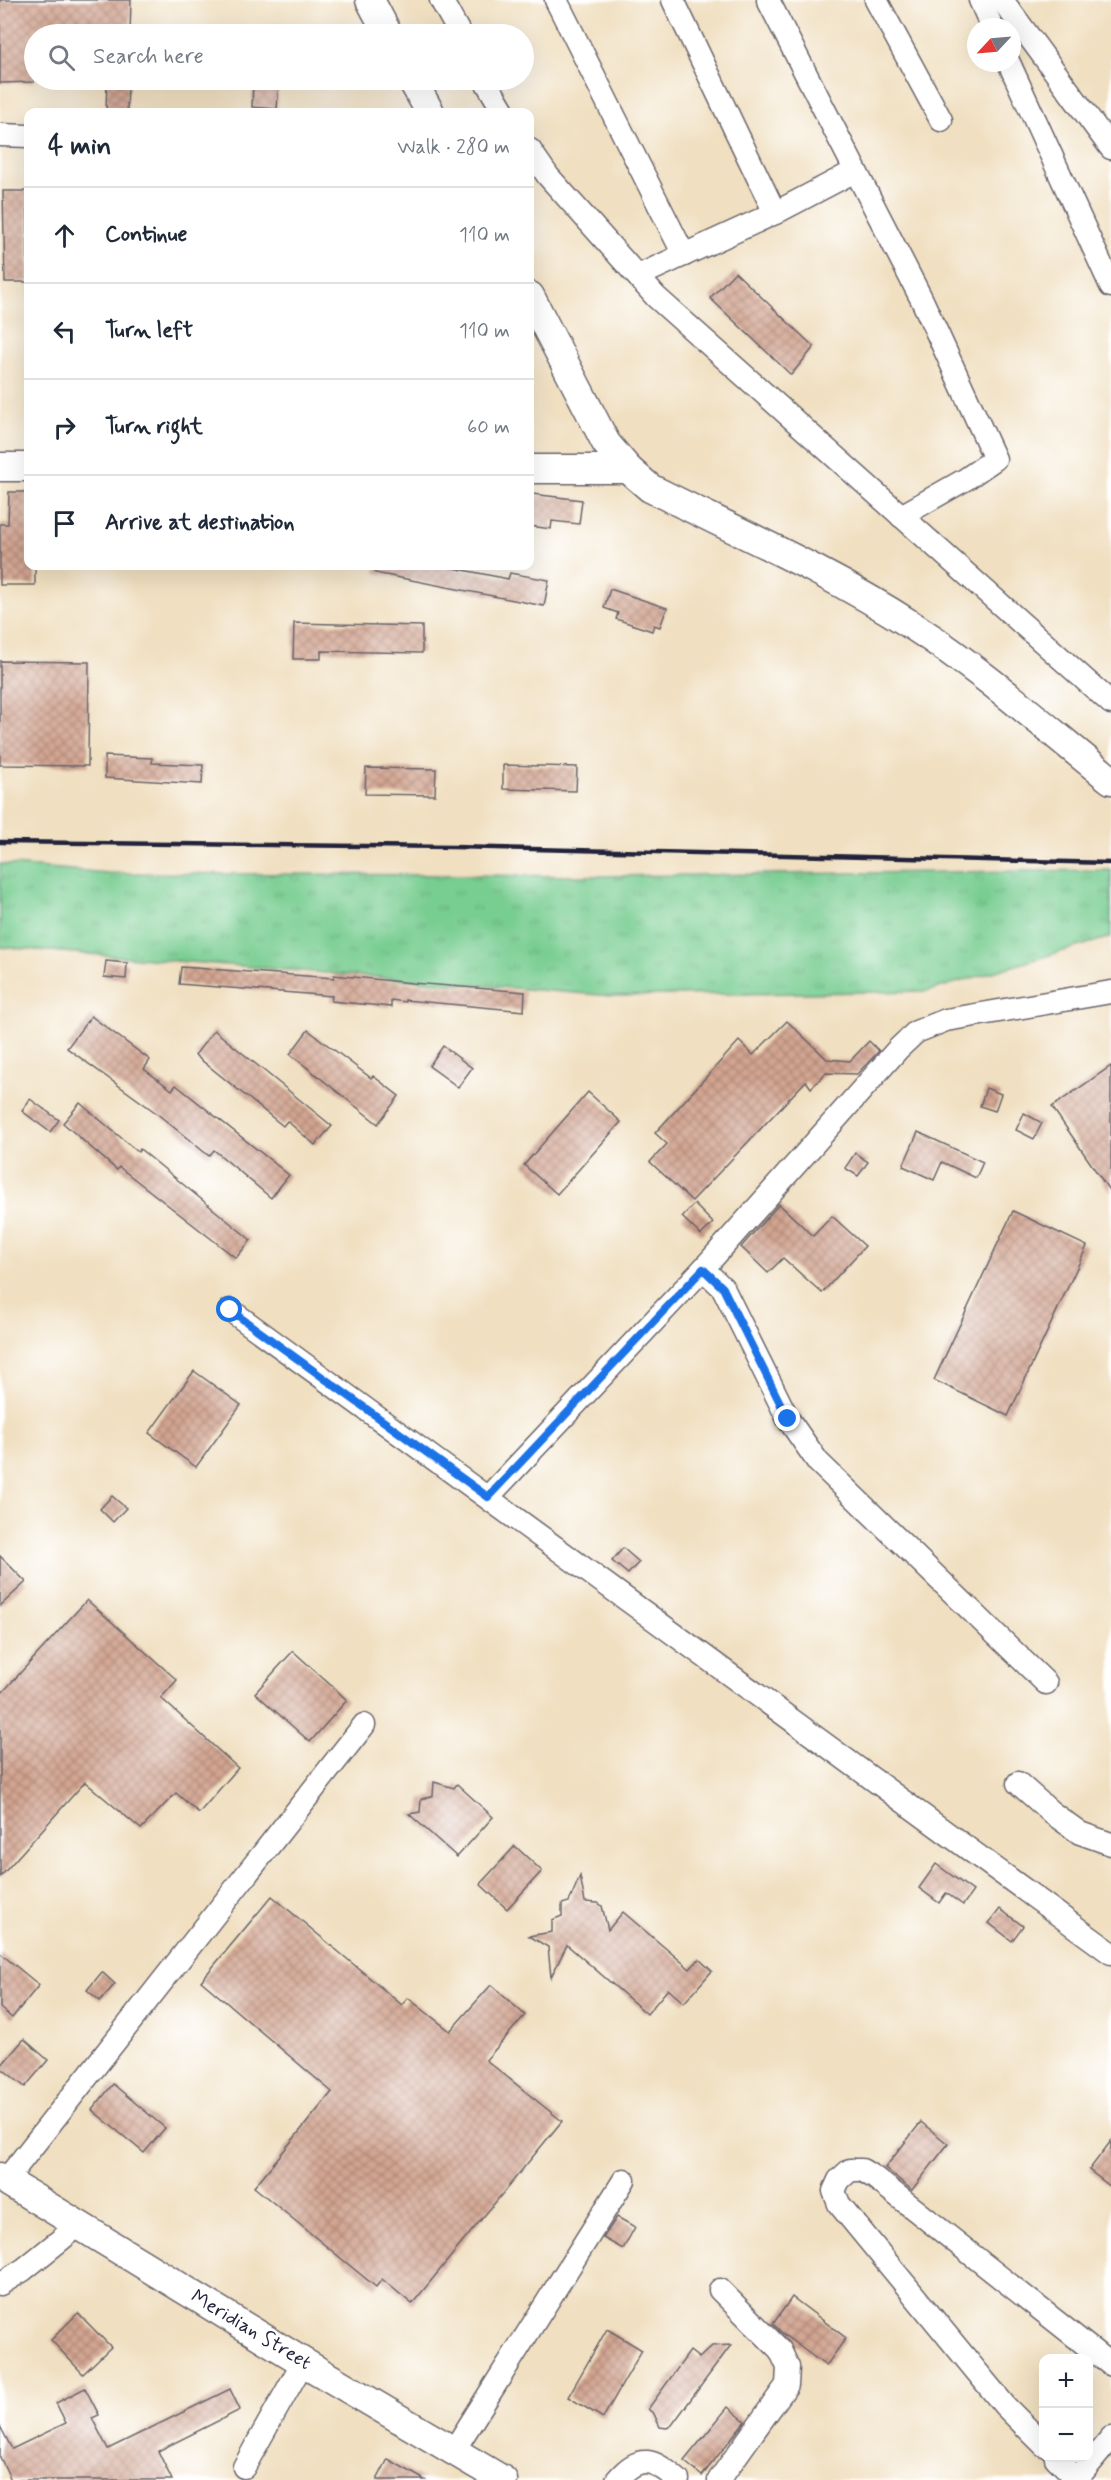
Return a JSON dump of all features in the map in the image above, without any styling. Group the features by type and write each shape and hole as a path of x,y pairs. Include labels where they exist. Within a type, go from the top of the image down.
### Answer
{"main road":[{"path":"370,0 383,24"},
{"path":"418,90 428,108"},
{"path":"534,304 606,443 628,469 650,488 842,584 911,625 952,652 1111,780"},
{"path":"0,467 24,467"},
{"path":"534,469 628,469"},
{"name":"Meridian Street","path":"3,2179 303,2362 503,2480"}],"street":[{"path":"441,0 454,24"},
{"path":"556,0 684,255"},
{"path":"673,0 775,213"},
{"path":"768,0 922,300 995,459 966,479 901,516"},
{"path":"876,0 941,120"},
{"path":"980,0 988,18"},
{"path":"1002,0 1111,148"},
{"path":"1013,72 1111,286"},
{"path":"491,90 502,108"},
{"path":"0,135 24,136"},
{"path":"534,156 548,176 656,297 1111,703"},
{"path":"638,276 775,213 855,171"},
{"path":"488,1497 703,1269 898,1049 916,1032 946,1020 1111,992"},
{"path":"703,1269 723,1288 788,1419 818,1462 1046,1683"},
{"path":"230,1310 1111,1953"},
{"path":"3,2179 364,1725"},
{"path":"1018,1783 1052,1813 1080,1833 1111,1844"},
{"path":"1039,2440 1005,2406 839,2204 834,2191 838,2180 850,2170 862,2170 874,2178 1111,2365"},
{"path":"454,2450 624,2180"},
{"path":"0,2283 23,2270 79,2225"},
{"path":"719,2480 788,2385 788,2367 780,2350 720,2290"},
{"path":"244,2467 303,2362"},
{"path":"1061,2462 1078,2480 1111,2438"},
{"path":"617,2480 626,2469 641,2461 657,2463 678,2480"}],"green space":[{"path":"0,864 108,873 604,876 1111,870 1111,937 928,991 612,996 0,947"}],"building":[{"path":"0,0 131,0 130,24 24,24 24,82 0,83"},
{"path":"107,90 128,90 127,108 106,108"},
{"path":"253,90 278,90 277,108 252,107"},
{"path":"3,191 24,191 24,282 5,282"},
{"path":"735,272 814,347 791,375 710,298"},
{"path":"9,492 24,492 24,570 35,570 35,585 0,585 0,524 8,524"},
{"path":"534,494 582,500 579,524 552,521 551,529 534,527"},
{"path":"375,570 463,570 508,579 510,573 549,580 544,606 375,573"},
{"path":"610,589 667,608 660,627 654,625 652,631 616,619 618,613 604,608"},
{"path":"294,623 422,626 422,653 321,651 321,659 293,659"},
{"path":"0,661 89,662 88,766 0,765"},
{"path":"105,756 152,758 152,763 203,765 202,784 105,778"},
{"path":"503,765 577,767 576,791 503,789"},
{"path":"366,768 436,769 435,795 365,794"},
{"path":"106,961 127,963 126,979 104,977"},
{"path":"181,967 334,978 334,975 525,992 524,1011 405,1000 405,1002 391,1000 391,1007 331,1001 332,996 179,984"},
{"path":"91,1016 150,1060 144,1069 172,1090 176,1085 289,1175 271,1198 214,1150 209,1156 155,1112 67,1048"},
{"path":"787,1021 827,1059 850,1061 869,1041 879,1051 857,1074 826,1073 811,1088 806,1081 692,1201 650,1162 667,1144 655,1133 739,1041 753,1055"},
{"path":"214,1030 332,1126 315,1145 287,1121 283,1126 195,1055"},
{"path":"308,1030 371,1078 373,1076 399,1096 378,1124 290,1054"},
{"path":"443,1046 472,1068 458,1087 429,1066"},
{"path":"1111,1066 1111,1193 1052,1107"},
{"path":"986,1088 1001,1094 995,1111 980,1106"},
{"path":"588,1092 621,1122 557,1194 524,1165"},
{"path":"30,1099 59,1120 50,1132 22,1111"},
{"path":"80,1103 138,1152 140,1149 251,1240 236,1258 119,1167 117,1170 63,1123"},
{"path":"1024,1113 1042,1123 1034,1139 1016,1130"},
{"path":"918,1132 983,1162 976,1178 942,1162 934,1180 903,1166"},
{"path":"855,1153 868,1162 858,1176 845,1168"},
{"path":"694,1204 713,1223 701,1235 682,1217"},
{"path":"779,1204 813,1236 832,1216 865,1246 822,1293 783,1258 768,1273 741,1247"},
{"path":"1013,1211 1087,1246 1008,1416 934,1380"},
{"path":"194,1371 241,1405 196,1467 149,1433"},
{"path":"112,1496 126,1508 113,1522 100,1509"},
{"path":"623,1548 639,1562 628,1574 612,1561"},
{"path":"0,1556 26,1582 0,1606"},
{"path":"87,1600 177,1680 161,1698 238,1768 199,1813 176,1793 141,1829 85,1782 0,1877 0,1695"},
{"path":"293,1651 347,1700 310,1742 255,1693"},
{"path":"434,1782 454,1788 457,1784 493,1817 457,1857 409,1814 420,1812 421,1799 433,1796"},
{"path":"515,1846 542,1871 507,1909 480,1884"},
{"path":"936,1864 973,1891 963,1905 946,1893 939,1903 919,1888"},
{"path":"580,1876 585,1902 598,1903 602,1906 608,1930 623,1912 690,1969 699,1959 712,1971 684,2003 668,1989 647,2014 567,1945 551,1977 548,1947 529,1936 552,1932 552,1920 562,1916 562,1904 569,1902"},
{"path":"272,1896 402,2005 408,1998 450,2031 491,1985 525,2015 486,2060 562,2121 412,2304 382,2279 376,2287 254,2187 332,2092 201,1981"},
{"path":"1000,1909 1023,1926 1012,1941 989,1923"},
{"path":"0,1953 39,1985 12,2018 0,2008"},
{"path":"102,1972 115,1984 100,2001 87,1990"},
{"path":"24,2039 48,2060 25,2087 0,2067"},
{"path":"113,2084 165,2128 144,2153 92,2110"},
{"path":"921,2122 948,2144 912,2190 885,2168"},
{"path":"1111,2141 1111,2187 1089,2170"},
{"path":"617,2217 635,2227 623,2249 603,2238"},
{"path":"792,2297 846,2338 826,2366 773,2324"},
{"path":"78,2313 111,2347 83,2374 51,2340"},
{"path":"607,2329 642,2350 603,2418 568,2397"},
{"path":"731,2345 672,2425 667,2428 660,2427 654,2414 648,2409 690,2351 699,2358 712,2346"},
{"path":"85,2388 99,2415 92,2418 108,2449 230,2389 240,2410 158,2451 172,2480 11,2480 0,2457 0,2426 12,2449 66,2423 56,2403"},
{"path":"728,2407 745,2421 702,2476 684,2461"},
{"path":"388,2459 425,2480 377,2480"}],"railway":[{"path":"0,842 454,847 1111,863"}],"route":[{"path":"230,1310 488,1497 703,1269 723,1288 788,1419"}]}
